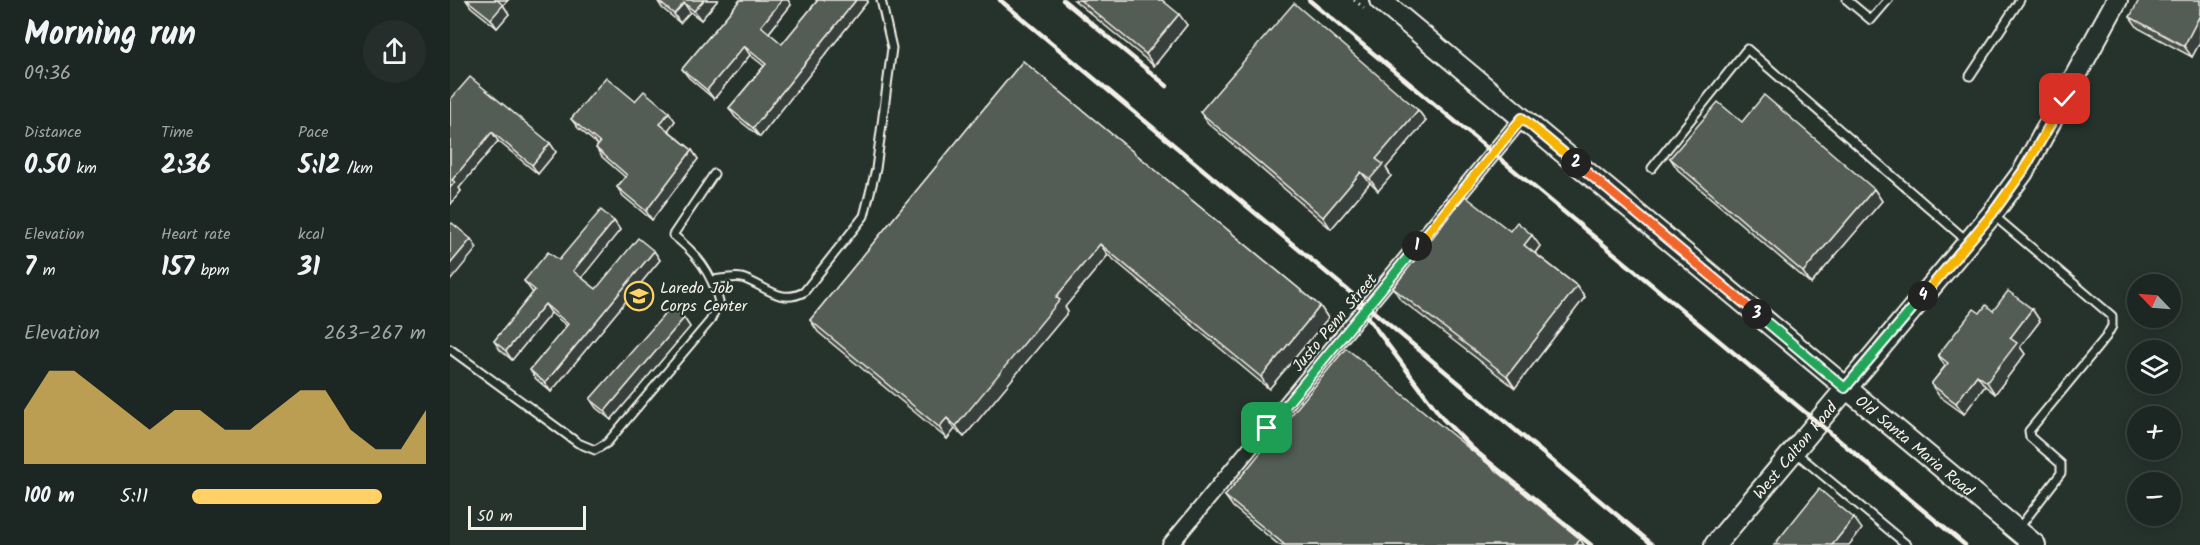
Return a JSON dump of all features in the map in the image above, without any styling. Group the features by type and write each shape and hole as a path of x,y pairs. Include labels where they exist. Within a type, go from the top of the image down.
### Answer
{"main road":[{"name":"Old Santa Maria Road","path":"1380,0 2035,545"},
{"name":"West Calton Road","path":"1715,545 1992,214 2023,171 2117,0"}],"street":[{"name":"Justo Penn Street","path":"1170,545 1522,118"}],"lane":[{"path":"714,280 740,277 782,296 792,298 804,292 864,216 876,170 892,48 881,0"},
{"path":"1847,0 1871,20 1888,0"},
{"path":"1970,76 2020,0"},
{"path":"1652,168 1747,50 1968,242"},
{"path":"450,349 578,443 595,450 608,443 710,321 719,302 714,280 691,249 673,235 714,174"},
{"path":"1992,214 2112,316 2113,321 2106,337 2029,431 2030,437 2061,464 2061,473 2017,530"},
{"path":"1793,451 1907,545"}],"building":[{"path":"467,0 497,0 503,5 491,19"},
{"path":"657,0 704,0 694,11 684,3 674,14"},
{"path":"740,0 782,0 761,26 782,44 818,0 856,0 753,128 729,108 766,64 744,46 707,90 682,69"},
{"path":"1080,0 1162,0 1179,14 1146,54"},
{"path":"2139,0 2200,0 2200,18 2184,46 2130,17"},
{"path":"1294,3 1418,110 1376,159 1383,164 1370,179 1361,172 1323,217 1200,112"},
{"path":"1023,61 1320,306 1261,377 1100,244 1056,297 1060,300 956,426 947,418 939,427 810,320"},
{"path":"470,77 550,143 532,165 492,132 452,180 455,182 450,188 450,100"},
{"path":"606,77 635,101 644,91 669,112 660,124 692,150 646,211 617,187 627,175 596,148 600,143 571,119"},
{"path":"1764,95 1874,189 1803,272 1670,158 1718,102 1742,122"},
{"path":"1465,196 1510,231 1517,222 1532,235 1524,245 1577,286 1507,376 1393,288"},
{"path":"601,210 614,221 573,271 596,289 638,238 654,251 545,383 530,370 568,324 545,304 506,351 494,341 535,290 524,281 548,252 559,260"},
{"path":"452,223 471,239 450,264 450,225"},
{"path":"2008,291 2032,309 2010,338 2017,343 1987,382 1977,375 1956,403 1931,384 1948,363 1938,355 1974,309 1980,313 1986,305 1993,311"},
{"path":"671,307 684,318 605,411 590,399"},
{"path":"1346,348 1580,539 1576,545 1285,545 1225,496"},
{"path":"1819,489 1854,518 1832,545 1774,545"}],"railway":[{"path":"1000,0 1653,545"},
{"path":"1063,0 1167,86"},
{"path":"1309,0 1965,545"},
{"path":"1359,306 1443,419 1473,449 1591,545"}],"place":[{"name":"Laredo Job Corps Center","path":"639,296"}],"route":[{"path":"1267,428 1522,118 1845,388 1992,214 2023,171 2065,99"}]}
